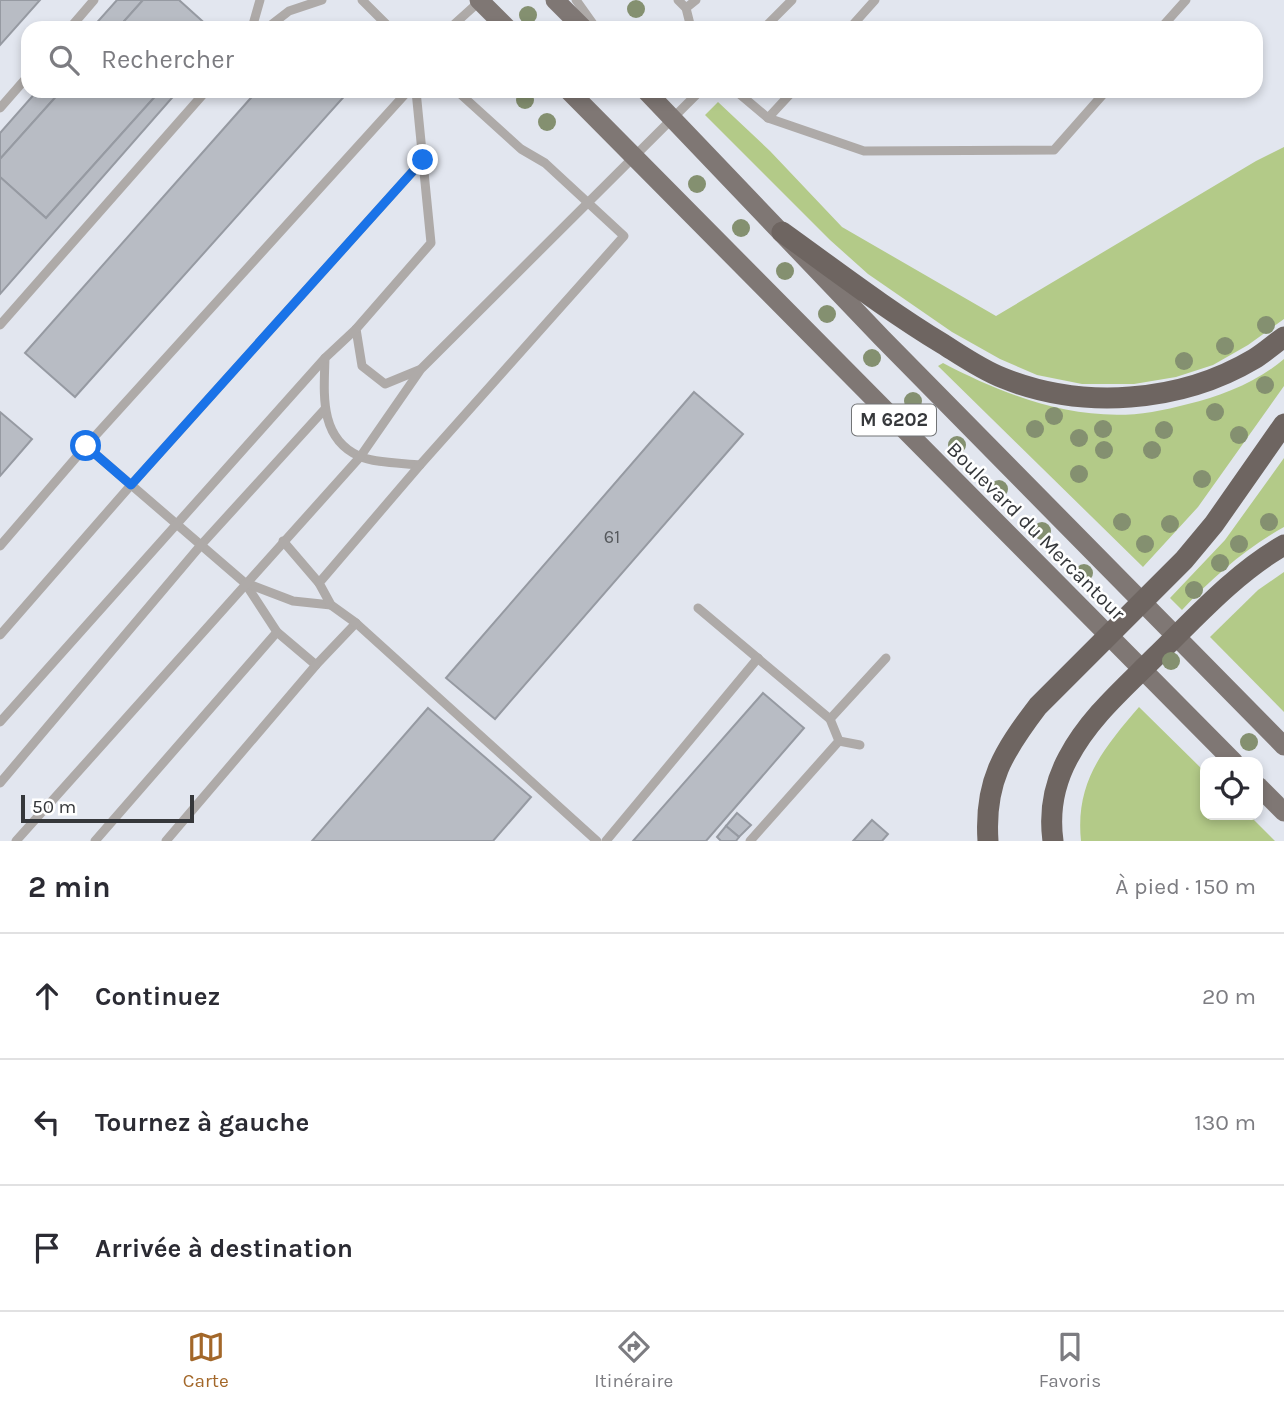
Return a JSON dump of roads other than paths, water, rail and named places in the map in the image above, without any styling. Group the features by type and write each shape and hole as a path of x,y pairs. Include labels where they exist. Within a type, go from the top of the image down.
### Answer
{"highway":[{"path":"782,232 923,332 965,358 1001,377 1045,392 1088,398 1128,397 1175,390 1216,377 1254,359 1284,337"},
{"path":"988,841 988,809 992,783 1001,758 1020,730 1038,706 1184,560 1284,424"},
{"path":"1053,841 1051,827 1054,793 1067,759 1089,722 1197,615 1266,556 1284,545"}],"main road":[{"path":"479,0 500,21"},
{"path":"555,0 576,21"},
{"name":"Boulevard du Mercantour","path":"576,98 1229,757"},
{"name":"Boulevard du Mercantour","path":"653,98 1096,557 1284,746"},
{"path":"1263,791 1284,812"}],"lane":[{"path":"76,21 94,0"},
{"path":"254,21 260,0"},
{"path":"276,21 289,11 322,0"},
{"path":"362,0 383,21"},
{"path":"457,21 479,0"},
{"path":"576,0 591,21"},
{"path":"678,0 686,8 689,21"},
{"path":"686,8 696,0"},
{"path":"771,21 792,0"},
{"path":"856,21 875,0"},
{"path":"1167,21 1186,0"},
{"path":"0,108 21,84"},
{"path":"0,326 200,98"},
{"path":"0,546 86,446 402,98"},
{"path":"0,723 325,358 356,330 431,243 417,98"},
{"path":"318,583 419,464 624,236 545,163 521,149 465,98"},
{"path":"16,841 360,457 421,369 693,98"},
{"path":"744,98 768,118 864,151 1054,150 1100,98"},
{"path":"768,118 787,98"},
{"path":"0,635 423,160"},
{"path":"356,330 362,366 385,384 421,369"},
{"path":"325,358 324,410 338,442 360,457 419,464"},
{"path":"0,783 201,545 324,410"},
{"path":"86,446 245,583 277,632 316,665"},
{"path":"283,541 318,583 331,605 356,623 597,841"},
{"path":"245,583 293,601 331,605"},
{"path":"698,608 830,719 839,741"},
{"path":"166,841 316,665 356,623"},
{"path":"95,841 277,632"},
{"path":"830,719 886,658"},
{"path":"606,841 758,659"},
{"path":"839,741 860,745"},
{"path":"750,841 839,741"}]}
